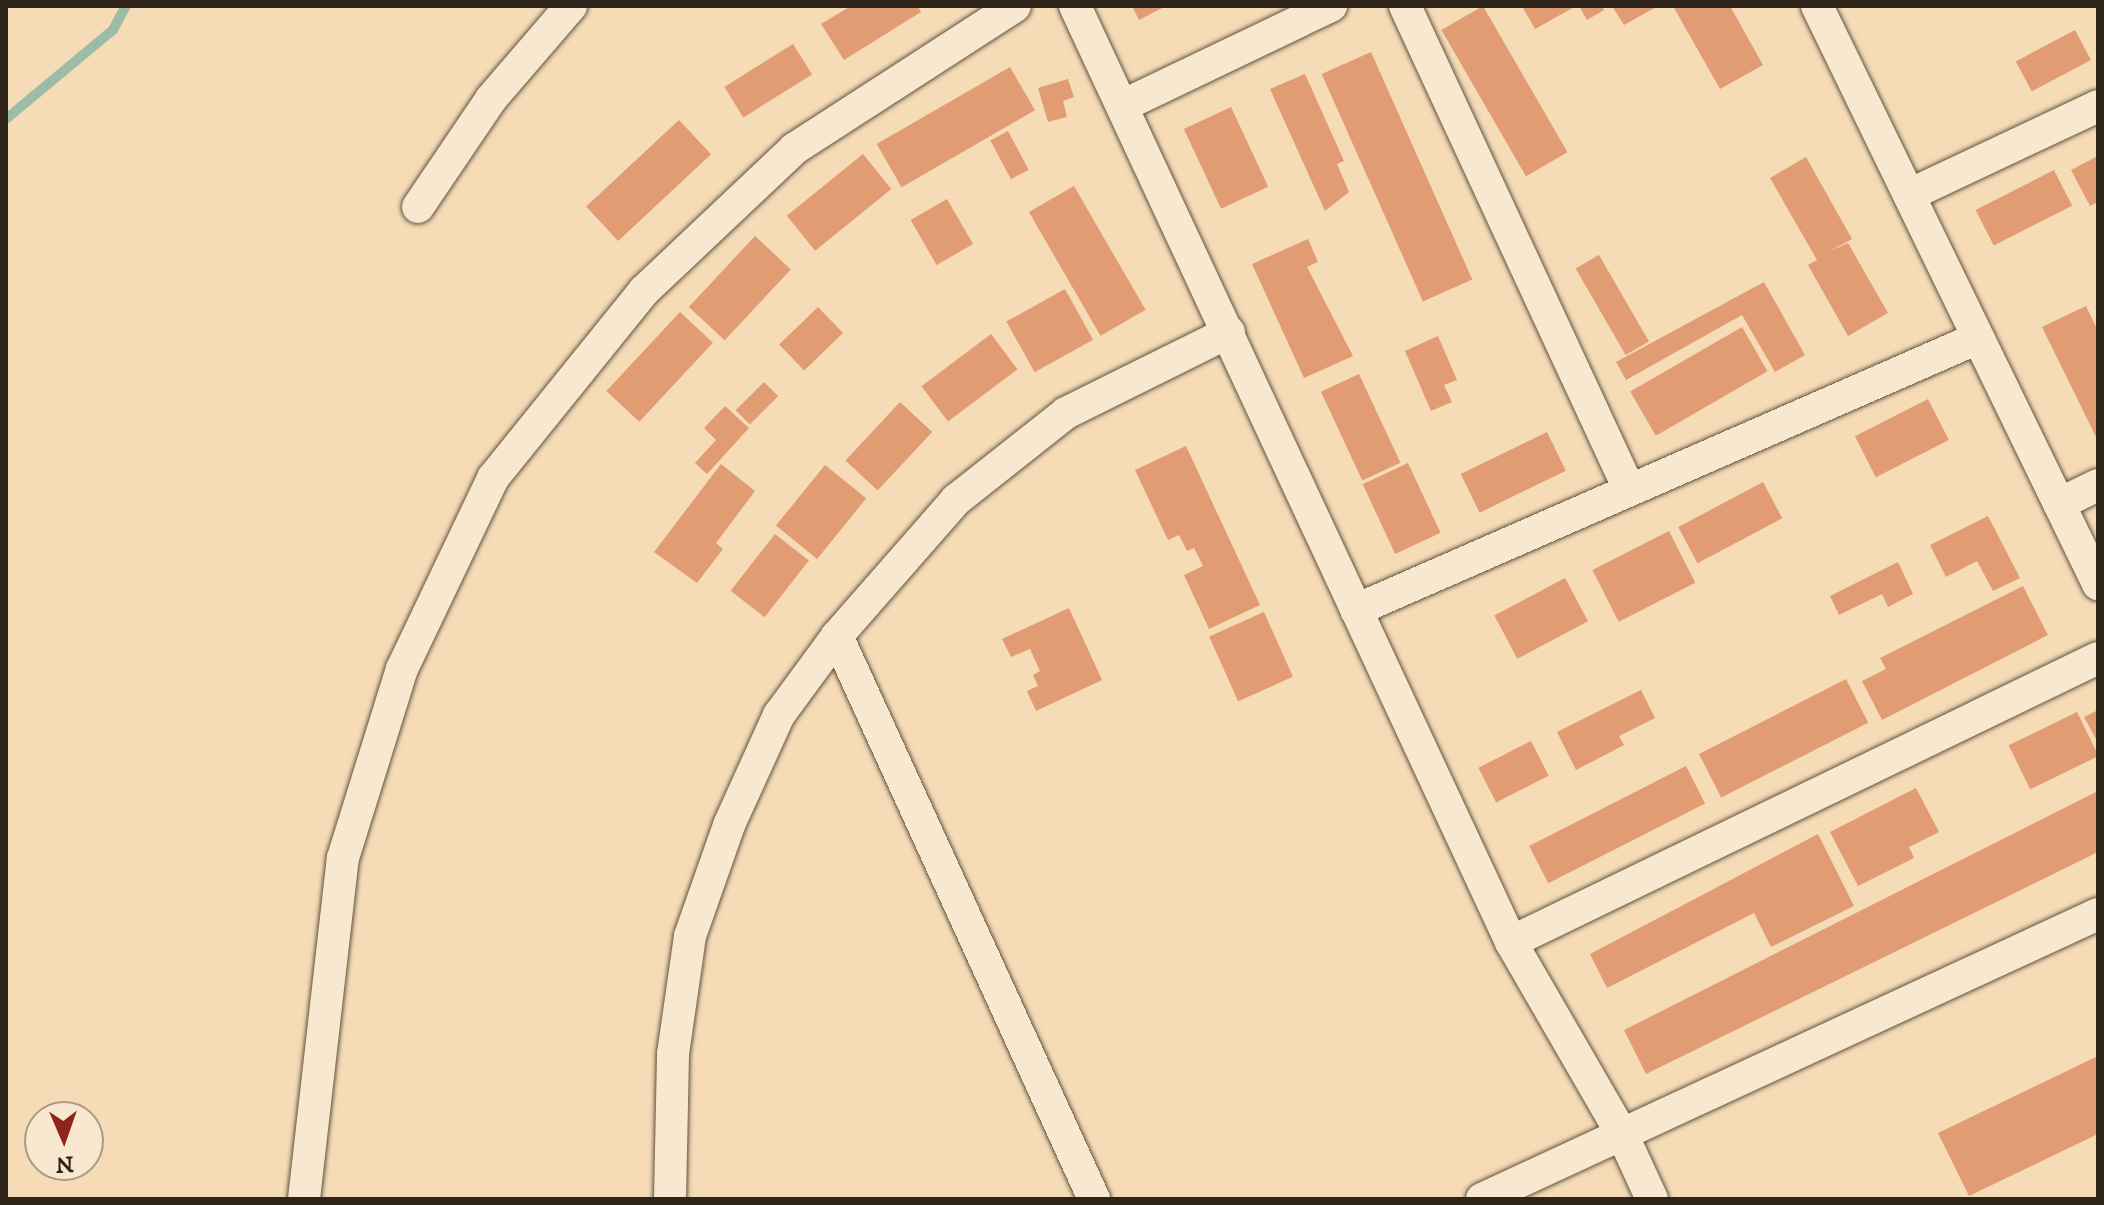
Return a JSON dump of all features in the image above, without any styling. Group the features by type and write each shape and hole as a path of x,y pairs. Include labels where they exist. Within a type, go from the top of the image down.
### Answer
{"street":[{"path":"418,207 491,99 571,6"},
{"path":"304,1199 343,858 402,669 493,478 644,291 794,149 1015,6"},
{"path":"1075,6 1511,942 1623,1136 1652,1199"},
{"path":"1122,106 1331,6"},
{"path":"1405,6 1628,487"},
{"path":"1817,6 2098,584"},
{"path":"1909,195 2098,106"},
{"path":"670,1199 673,1054 690,936 729,825 779,715 837,636 956,500 1054,423 1229,332"},
{"path":"1356,610 1628,487 1978,338"},
{"path":"2059,504 2098,485"},
{"path":"837,636 1094,1199"},
{"path":"1511,942 2098,658"},
{"path":"1482,1199 2098,914"}],"building":[{"path":"851,6 918,6 921,12 844,60 821,24"},
{"path":"1132,6 1166,6 1139,20"},
{"path":"1483,6 1568,152 1526,176 1441,30"},
{"path":"1522,6 1576,6 1535,29"},
{"path":"1579,6 1602,6 1604,10 1587,20"},
{"path":"1612,6 1658,6 1624,25"},
{"path":"1673,6 1730,6 1763,65 1720,89"},
{"path":"2075,30 2091,60 2032,91 2016,61"},
{"path":"793,44 812,75 743,117 724,87"},
{"path":"1371,52 1472,279 1423,301 1322,74"},
{"path":"1010,67 1035,110 902,187 877,144"},
{"path":"1305,74 1344,161 1337,164 1349,192 1325,211 1270,89"},
{"path":"1068,79 1074,97 1063,101 1067,117 1048,122 1038,88"},
{"path":"1231,107 1268,187 1221,209 1184,129"},
{"path":"679,120 711,154 618,241 586,207"},
{"path":"1008,131 1029,170 1011,179 990,140"},
{"path":"863,154 891,189 815,251 787,216"},
{"path":"2098,156 2098,202 2090,206 2071,170"},
{"path":"1806,157 1852,239 1828,252 1848,243 1888,313 1848,336 1808,265 1817,260 1770,178"},
{"path":"2054,170 2072,206 1994,246 1976,210"},
{"path":"1074,186 1146,310 1100,336 1029,212"},
{"path":"947,199 973,244 937,265 911,220"},
{"path":"755,236 791,269 725,340 689,307"},
{"path":"1308,239 1318,262 1307,267 1353,356 1304,378 1252,264"},
{"path":"1599,255 1649,342 1626,355 1576,268"},
{"path":"1764,282 1805,355 1775,372 1742,315 1626,380 1616,362"},
{"path":"1065,289 1093,340 1035,372 1006,321"},
{"path":"2086,306 2098,331 2098,441 2042,327"},
{"path":"818,307 843,333 804,370 779,345"},
{"path":"680,312 713,343 639,422 606,391"},
{"path":"1742,327 1768,371 1656,436 1630,392"},
{"path":"991,334 1017,369 948,421 922,386"},
{"path":"1438,336 1457,380 1444,385 1452,402 1431,411 1405,351"},
{"path":"1359,374 1400,463 1362,481 1321,392"},
{"path":"764,382 778,396 750,424 736,410"},
{"path":"1928,399 1949,440 1876,477 1855,436"},
{"path":"900,402 932,432 878,491 845,461"},
{"path":"725,406 749,428 707,474 695,463 716,440 704,428"},
{"path":"1547,432 1566,471 1480,513 1461,474"},
{"path":"1186,446 1260,605 1209,629 1184,575 1203,566 1194,548 1187,551 1179,535 1168,540 1135,470"},
{"path":"1408,463 1441,533 1395,554 1363,484"},
{"path":"721,464 755,491 716,543 723,549 697,583 654,552"},
{"path":"825,465 866,498 817,559 776,526"},
{"path":"1763,482 1782,518 1697,563 1678,527"},
{"path":"1988,516 2020,578 1993,591 1977,561 1946,577 1930,545"},
{"path":"1669,531 1695,583 1619,622 1592,570"},
{"path":"775,534 809,560 765,617 731,591"},
{"path":"1898,562 1913,594 1888,607 1882,594 1839,615 1830,596"},
{"path":"1565,578 1588,621 1517,659 1494,616"},
{"path":"2023,586 2048,635 1882,720 1862,681 1886,669 1880,658"},
{"path":"1069,608 1102,680 1036,711 1027,691 1038,686 1033,675 1040,671 1030,649 1011,657 1002,639"},
{"path":"1264,612 1293,677 1238,701 1209,636"},
{"path":"1846,679 1868,723 1721,798 1699,754"},
{"path":"1641,690 1655,718 1619,736 1624,745 1576,770 1557,732"},
{"path":"2098,710 2098,738 2096,739 2084,717"},
{"path":"2077,712 2098,756 2030,789 2009,745"},
{"path":"1531,741 1549,776 1496,803 1478,768"},
{"path":"1686,766 1705,803 1548,883 1529,846"},
{"path":"1916,788 1939,832 1909,847 1914,858 1858,886 1830,832"},
{"path":"2098,791 2098,852 1646,1074 1624,1030"},
{"path":"1818,834 1854,906 1771,947 1754,913 1607,988 1590,954"},
{"path":"2098,1056 2098,1134 1969,1196 1938,1133"}],"waterway":[{"path":"6,119 113,30 126,6"}]}
